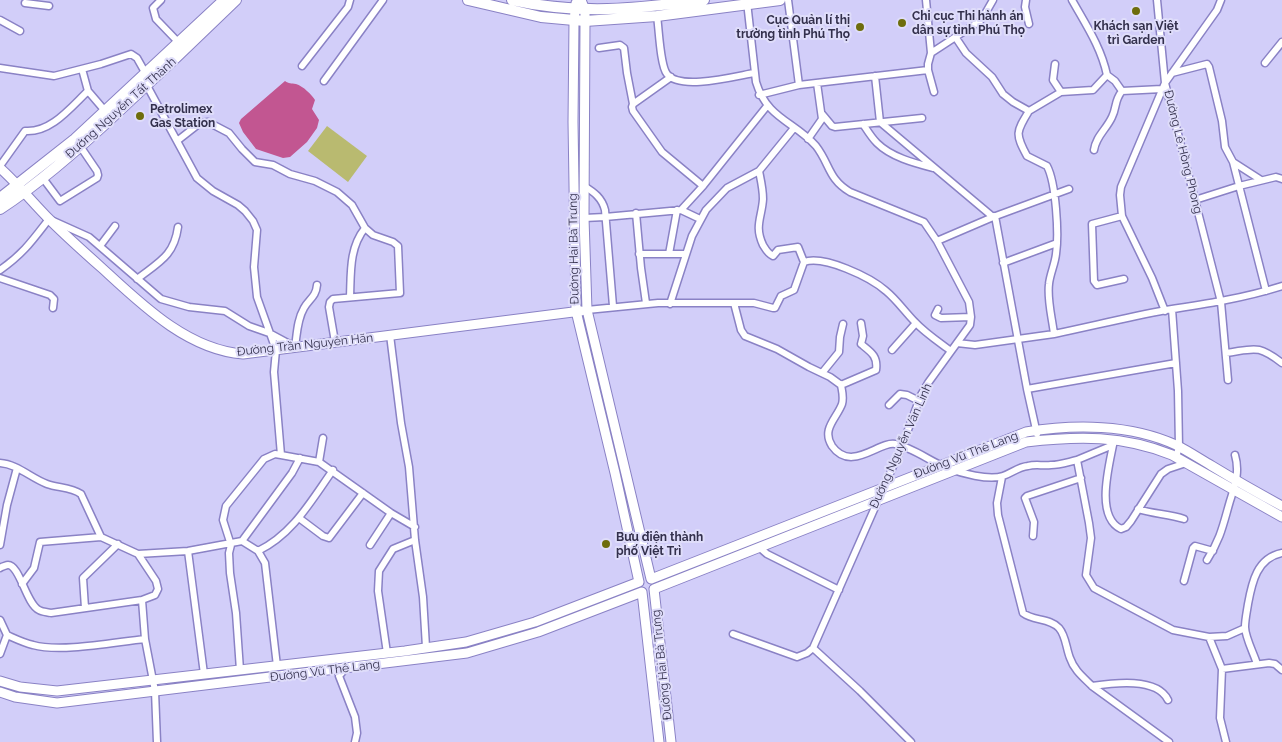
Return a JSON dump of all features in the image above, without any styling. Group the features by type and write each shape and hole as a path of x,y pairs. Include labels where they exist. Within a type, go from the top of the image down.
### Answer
{"main road":[{"name":"Đường Nguyễn Tất Thành","path":"182,47 224,0"},
{"name":"Đường Nguyễn Tất Thành","path":"0,209 75,139 236,0"},
{"path":"468,0 558,19 575,10"},
{"path":"512,0 561,4 575,10 592,13 657,16 747,2 780,0"},
{"path":"592,13 704,0"},
{"name":"Đường Nguyễn Tất Thành","path":"0,198 42,177 80,146 145,79"}],"street":[{"path":"153,0 156,19 182,47"},
{"path":"153,8 161,0"},
{"path":"302,66 348,7 350,0"},
{"path":"324,80 382,0"},
{"name":"Đường Hai Bà Trưng","path":"581,0 592,13 584,186 587,310 651,578"},
{"path":"788,0 798,85"},
{"path":"926,0 931,53 928,70 934,92"},
{"path":"931,53 980,21 993,0"},
{"path":"1026,0 1025,8 1029,24"},
{"path":"1072,0 1098,46 1103,57 1107,75 1115,80 1122,91"},
{"name":"Đường Lê Hồng Phong","path":"1157,0 1164,86 1221,302 1228,380"},
{"path":"1176,457 1179,447 1176,363 1169,310 1122,216 1121,187 1164,86 1217,10 1221,0"},
{"path":"24,1 49,6"},
{"path":"747,2 754,73 759,95 767,106 808,139 822,155 833,178 840,186 850,192 924,222 937,241 969,302 971,317 941,318 935,316 938,309"},
{"path":"558,19 561,4"},
{"name":"Đường Hai Bà Trưng","path":"575,10 573,218 576,311 639,582"},
{"path":"657,16 664,66 671,77 682,81 694,82 754,73"},
{"path":"0,20 20,31"},
{"path":"956,38 966,53 992,77 1003,94 1029,111"},
{"path":"1265,62 1282,42"},
{"path":"600,48 620,45 624,48 633,111 662,152 703,186"},
{"path":"0,68 54,76 101,64 130,54 137,58 145,79 197,178 213,191 238,205 253,221 257,230 254,267 257,297 276,350 274,372 281,455"},
{"path":"1055,64 1053,80 1061,92"},
{"path":"1171,74 1206,64 1208,67 1222,121 1225,147 1233,162 1266,291"},
{"path":"82,69 88,91 106,112"},
{"path":"759,95 798,85 928,70"},
{"path":"1054,334 1049,300 1049,283 1054,267 1057,243 1054,195 1047,166 1027,156 1019,135 1019,128 1029,111 1061,92 1068,90 1079,92 1093,90 1107,75"},
{"path":"875,76 880,122 994,217 1038,440"},
{"path":"633,104 671,77"},
{"path":"808,139 820,124 822,114 817,83"},
{"path":"1094,150 1095,142 1112,117 1115,100 1122,91 1164,86"},
{"path":"0,167 26,131 32,132 49,126 88,91"},
{"path":"669,254 679,210 703,186 767,106"},
{"path":"822,114 832,126 922,118"},
{"path":"177,141 200,124 208,122 229,133 242,150 255,162 273,165 290,174 315,181 337,192 352,205 365,228 374,235 393,242 398,246 400,293 333,299 330,302 335,342"},
{"path":"863,124 883,148 915,164 934,168"},
{"path":"670,304 686,254 700,219 717,197 727,188 759,172 794,128"},
{"path":"42,177 60,201 97,178 97,171 80,146"},
{"path":"1233,162 1262,181"},
{"name":"Đường Trần Nguyên Hãn","path":"0,167 49,219 120,285 186,335 209,346 230,352 243,354 587,310"},
{"path":"587,310 646,304 734,303 754,303 775,308 781,296 794,290 804,262 798,247 778,250 773,256 768,253 764,246 758,226 763,201 763,188 759,172"},
{"path":"1195,200 1276,177 1282,179"},
{"path":"584,186 594,192 601,200 605,210 613,306"},
{"path":"937,241 1069,189"},
{"path":"584,218 679,210 700,219"},
{"path":"636,213 646,304"},
{"path":"1122,216 1092,224 1094,281 1097,285 1124,279"},
{"path":"0,270 18,257 49,219 78,231 100,246 156,296 166,301 189,307 225,312 249,326 269,333 296,347 298,327 303,310 315,296 317,285"},
{"path":"100,246 115,226"},
{"path":"137,279 167,256 176,239 178,227"},
{"path":"350,297 354,248 365,228"},
{"path":"1003,263 1057,243"},
{"path":"639,254 686,254"},
{"path":"804,262 823,262 854,272 877,284 888,292 916,323 951,351"},
{"path":"0,278 50,295 54,299 53,308"},
{"path":"957,343 975,345 1054,334 1169,310 1221,302 1282,286"},
{"path":"734,303 740,330 745,336 777,349 830,376 841,385 843,396 841,405 831,421 828,432 832,445 840,453 854,456 865,455 889,444 902,446 938,465 953,470 976,476 1002,477 1020,467 1059,464 1077,460 1113,443"},
{"name":"Đường Nguyễn Văn Linh","path":"813,648 902,446 919,401 928,383 970,325 971,317"},
{"path":"841,385 876,370 874,354 861,344 863,336 861,323"},
{"path":"892,350 916,323"},
{"path":"822,373 839,352 843,324"},
{"path":"390,335 401,423 409,467 415,540 423,597 426,647"},
{"path":"1226,353 1259,348 1267,351 1282,363"},
{"path":"1027,389 1176,363"},
{"path":"889,405 900,394 907,394 919,401"},
{"name":"Đường Vũ Thê Lang","path":"651,578 1026,432 1062,427 1116,430 1144,434 1179,447 1282,506"},
{"name":"Đường Vũ Thê Lang","path":"654,588 1026,442 1063,437 1113,443 1134,442 1153,447 1176,457 1280,516"},
{"path":"319,462 323,438"},
{"path":"1113,443 1106,488 1107,509 1109,517 1115,526 1121,529 1126,527 1161,474 1168,469 1186,463"},
{"path":"240,670 236,613 230,573 229,553 231,544 223,520 226,506 264,459 275,454 319,462 333,470 390,513 415,527"},
{"path":"1207,560 1222,533 1237,480 1238,470 1235,455"},
{"path":"242,542 292,473 300,458"},
{"path":"1077,460 1091,538 1086,575 1094,588 1173,630 1209,637 1227,636 1245,628"},
{"path":"0,463 18,468 46,484 76,491 81,494 101,537"},
{"path":"0,545 7,505 18,468"},
{"path":"258,551 280,537 299,518 333,470"},
{"path":"1002,477 997,503 998,515 1014,576 1020,608 1028,617 1050,622 1059,627 1064,636 1074,667 1092,686 1169,742"},
{"path":"1033,536 1034,522 1026,501 1027,496 1081,478"},
{"path":"299,518 323,536 329,538 363,493"},
{"path":"1280,516 1282,506"},
{"path":"1138,509 1184,519"},
{"path":"370,545 390,513"},
{"path":"0,568 7,565 12,566 31,603 39,610 51,613 142,600 155,595 158,589 156,581 138,554 101,537 40,542 34,568 22,584"},
{"path":"387,653 378,591 379,571 392,549 415,540"},
{"path":"138,554 188,551 242,542 258,551 265,563 277,666"},
{"path":"85,608 83,578 118,544"},
{"path":"1184,581 1193,548 1195,546 1213,551"},
{"path":"759,547 767,554 839,590"},
{"path":"188,551 204,674"},
{"path":"1257,664 1245,628 1251,588 1255,575 1261,565 1269,557 1282,553"},
{"path":"644,578 651,578 654,588 649,593 642,592 639,588 639,582 644,578"},
{"name":"Đường Vũ Thê Lang","path":"0,681 20,687 57,691 387,653 468,641 535,622 639,582"},
{"name":"Đường Hai Bà Trưng","path":"654,588 671,742"},
{"name":"Đường Hai Bà Trưng","path":"642,592 659,742"},
{"name":"Đường Vũ Thê Lang","path":"0,692 15,697 57,703 471,652 538,632 642,592"},
{"path":"142,600 145,639 154,691 158,742"},
{"path":"0,620 8,635 33,645 47,647 145,639"},
{"path":"733,634 797,657 813,648 860,691 911,742"},
{"path":"0,653 8,635"},
{"path":"1209,637 1222,669 1220,718 1226,742"},
{"path":"468,641 471,652"},
{"path":"1222,669 1269,662 1282,670"},
{"path":"345,669 339,676 355,717 358,734 355,742"},
{"path":"1092,686 1124,683 1138,684 1162,691 1168,700"}],"green space":[{"path":"327,126 367,156 348,182 308,151"}],"shaded area":[{"path":"285,81 299,85 312,96 315,100 312,109 319,120 317,128 307,142 290,157 283,158 256,149 243,132 239,123 241,119"}],"place":[{"name":"Khách sạn Việt trì Garden","path":"1136,11"},
{"name":"Chi cục Thi hành án dân sự tỉnh Phú Thọ","path":"902,23"},
{"name":"Cục Quản lí thị trường tỉnh Phú Thọ","path":"860,27"},
{"name":"Petrolimex Gas Station","path":"140,116"},
{"name":"Bưu điện thành phố Việt Trì","path":"606,544"}]}
